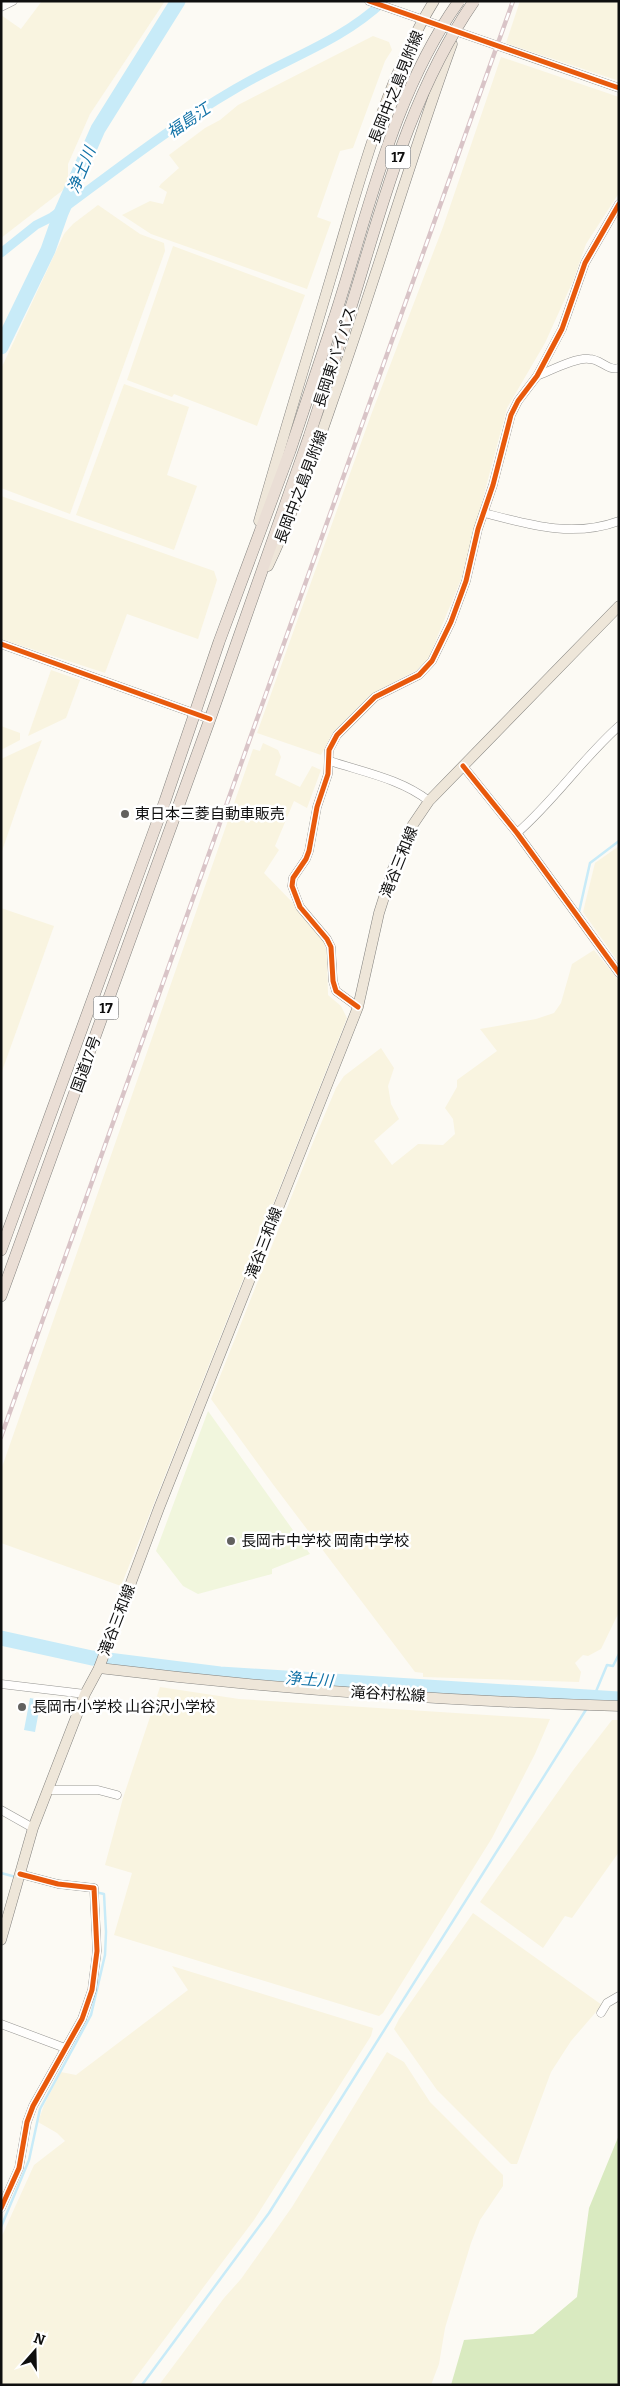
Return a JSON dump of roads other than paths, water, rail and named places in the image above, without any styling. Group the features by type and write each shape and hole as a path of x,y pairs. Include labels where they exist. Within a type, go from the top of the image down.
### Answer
{"highway":[{"name":"長岡東バイパス","path":"195,714 334,320 399,116 420,65 459,1"},
{"name":"長岡東バイパス","path":"210,719 309,438 412,116 434,66 474,1"},
{"name":"国道17号","path":"1,1250 195,714"},
{"name":"国道17号","path":"1,1296 210,719"}],"main road":[{"name":"長岡中之島見附線","path":"243,578 360,179 393,88 434,1"},
{"name":"長岡中之島見附線","path":"251,600 278,545 322,434 365,312 423,124 468,1"},
{"name":"滝谷三和線","path":"1,1940 33,1828 85,1694 99,1668 159,1508 358,1007 379,913 410,829 429,801 619,606"},
{"name":"滝谷村松線","path":"99,1668 237,1684 311,1690 619,1706"}],"street":[{"path":"1,7 13,1"},
{"path":"370,2 423,22 619,88"},
{"path":"358,1007 336,991 333,981 331,947 327,939 300,907 292,886 293,878 309,851 330,761 329,750 331,742 353,717 380,693 419,675 432,661 451,622 466,581 510,415 537,376 562,329 585,263 619,204"},
{"path":"537,376 589,358 608,367 619,368"},
{"path":"484,512 538,526 575,530 606,525 619,520"},
{"path":"1,644 210,719"},
{"path":"517,833 533,819 598,745 619,726"},
{"path":"330,761 407,787 429,801"},
{"path":"463,766 517,833 619,973"},
{"path":"1,1684 85,1694"},
{"path":"49,1790 98,1790 117,1794"},
{"path":"1,1810 33,1828"},
{"path":"1,2208 19,2168 27,2122 33,2106 82,2019 92,1990 97,1952 95,1890 58,1884 20,1874"},
{"path":"601,2013 607,2003 619,1996"},
{"path":"1,2024 65,2048"}],"water":[{"path":"30,1698 41,1700 35,1732 24,1730"}],"waterway":[{"name":"浄土川","path":"1,347 48,250 61,213 98,129 178,1"},
{"name":"福島江","path":"1,253 36,225 52,217 188,118 254,78 350,28 384,1"},
{"path":"579,912 590,863 619,841"},
{"name":"浄土川","path":"1,1638 92,1658 220,1674 619,1699"},
{"path":"592,1701 607,1665 613,1666 619,1654"},
{"path":"142,2385 269,2213 587,1708"},
{"path":"1,1873 16,1877"},
{"path":"1,2227 29,2160 40,2109 91,2015 105,1955 106,1932 104,1894 95,1892"}],"railway":[{"path":"1,1437 513,1"}],"place":[{"name":"東日本三菱自動車販売","path":"125,814"},
{"name":"長岡市中学校 岡南中学校","path":"231,1541"},
{"name":"長岡市小学校 山谷沢小学校","path":"22,1707"}]}
